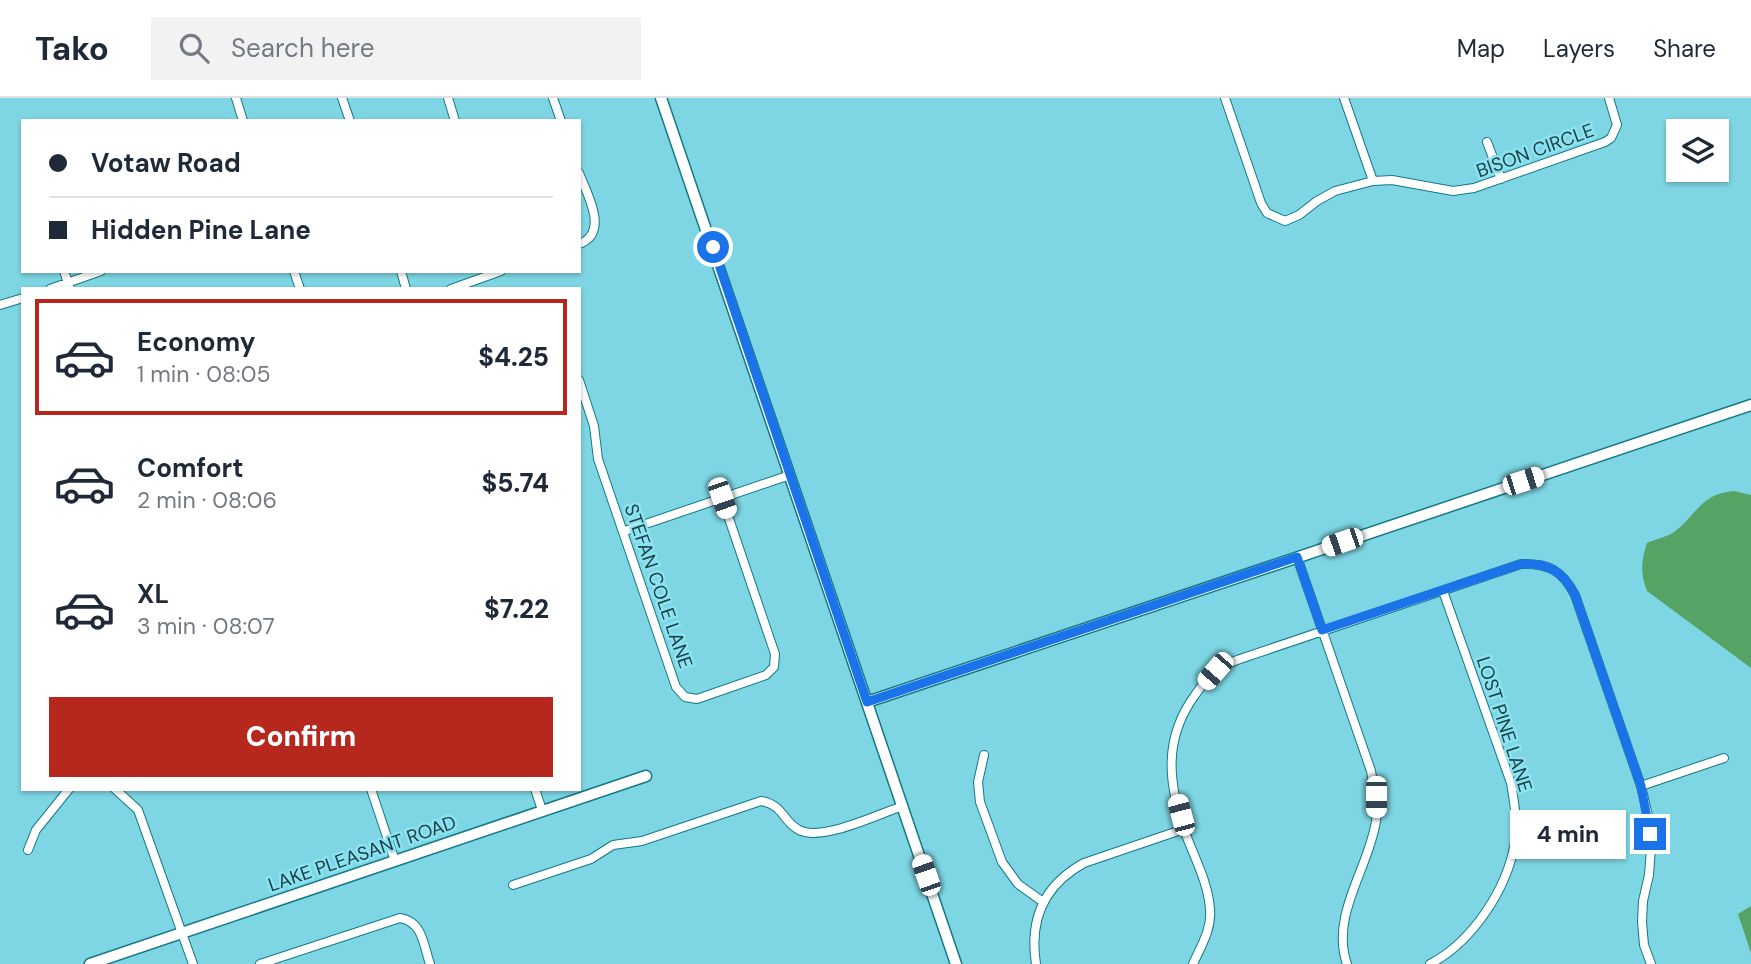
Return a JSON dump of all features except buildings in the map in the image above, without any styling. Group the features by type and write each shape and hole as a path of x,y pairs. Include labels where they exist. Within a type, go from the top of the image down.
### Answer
{"street":[{"path":"236,98 242,119"},
{"path":"342,98 349,119"},
{"path":"447,98 454,119"},
{"path":"554,98 560,119"},
{"path":"662,98 956,964"},
{"name":"BISON CIRCLE","path":"1225,98 1261,203 1267,213 1285,221 1335,191 1373,181 1392,180 1454,191 1474,188 1611,138 1617,125 1609,98"},
{"path":"1344,98 1373,181"},
{"path":"1487,142 1501,178"},
{"path":"581,179 596,220 594,233 581,243"},
{"path":"69,286 97,273"},
{"path":"457,287 495,273"},
{"path":"0,305 21,299"},
{"name":"STEFAN COLE LANE","path":"581,386 594,426 598,458 676,687 685,697 696,699 766,675 774,667 775,654 722,498"},
{"path":"867,702 1751,405"},
{"path":"625,531 790,475"},
{"path":"1297,557 1371,771 1376,797 1376,819 1371,845 1345,915 1342,936 1347,964"},
{"path":"1193,964 1209,930 1210,910 1207,891 1184,829 1170,768 1173,740 1186,708 1215,671 1240,659 1322,630 1521,564 1540,563 1568,581 1575,595 1641,786 1649,820 1651,849 1642,922 1644,945 1651,964"},
{"name":"LOST PINE LANE","path":"1430,964 1444,957 1468,937 1482,918 1506,873 1515,843 1516,814 1511,783 1443,591"},
{"path":"984,755 978,782 980,802 1002,862 1018,884 1043,902"},
{"path":"1641,786 1724,758"},
{"name":"LAKE PLEASANT ROAD","path":"90,964 646,776"},
{"path":"29,850 36,830 67,791"},
{"path":"117,791 138,810 193,964"},
{"path":"372,791 396,860"},
{"path":"536,791 542,810"},
{"path":"513,885 591,859 613,845 642,841 761,801 780,808 798,830 811,834 825,833 903,806"},
{"path":"1036,964 1033,945 1043,902 1055,884 1070,870 1184,829"},
{"path":"260,964 288,960 400,918 411,920 419,929 429,964"}],"shaded area":[{"path":"1734,491 1751,495 1751,668 1647,591 1642,573 1647,543 1674,532 1714,496"},
{"path":"1751,906 1751,953 1738,914"}],"route":[{"path":"713,247 867,702 1297,557 1322,630 1521,564 1540,563 1568,581 1575,595 1641,786 1650,834"}]}
